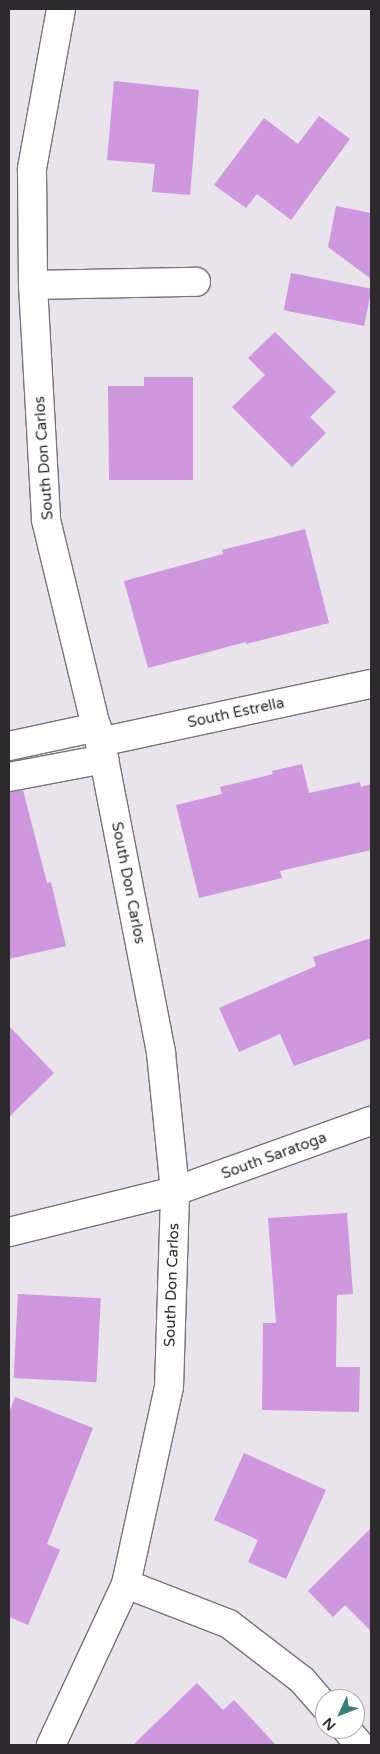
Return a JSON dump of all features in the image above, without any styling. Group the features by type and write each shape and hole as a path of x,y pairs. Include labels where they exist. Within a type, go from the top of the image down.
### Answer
{"street":[{"name":"South Don Carlos","path":"52,1745 126,1584 169,1387 176,1191 161,1053 100,743 46,520 33,285 32,169 62,9"},
{"path":"33,285 196,282"},
{"name":"South Estrella","path":"100,743 371,684"},
{"path":"9,746 100,743"},
{"path":"9,777 100,743"},
{"name":"South Saratoga","path":"9,1232 176,1191 371,1120"},
{"path":"126,1584 228,1624 302,1680 315,1695"}],"building":[{"path":"114,81 199,90 190,195 152,192 155,164 107,160"},
{"path":"319,116 350,139 291,220 257,194 246,208 214,185 264,118 298,144"},
{"path":"336,206 371,213 371,279 328,247"},
{"path":"291,273 371,289 364,326 284,310"},
{"path":"275,332 336,392 310,417 326,433 292,467 232,407 265,375 248,358"},
{"path":"144,377 193,377 193,480 109,480 108,386 144,386"},
{"path":"305,529 329,623 246,644 246,642 148,668 124,581 223,554 222,550"},
{"path":"302,764 309,793 360,782 361,787 371,784 371,850 280,871 282,878 199,898 176,805 222,794 220,787 273,774 272,771"},
{"path":"23,790 47,883 51,882 66,946 9,959 9,792"},
{"path":"371,938 371,1038 294,1066 280,1034 239,1052 219,1008 316,966 313,957"},
{"path":"9,1026 54,1073 9,1117"},
{"path":"347,1213 353,1294 337,1295 336,1367 360,1367 359,1412 262,1410 263,1323 276,1323 268,1218"},
{"path":"18,1294 101,1298 96,1382 14,1378"},
{"path":"15,1397 93,1428 47,1544 60,1550 28,1625 9,1617 9,1413"},
{"path":"244,1453 326,1490 286,1579 248,1562 258,1540 214,1520"},
{"path":"371,1528 371,1631 345,1605 333,1617 308,1591"},
{"path":"197,1683 223,1710 234,1700 276,1745 133,1745"}]}
